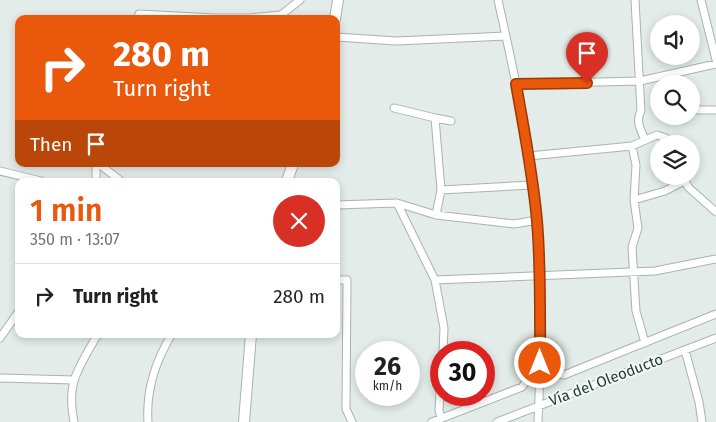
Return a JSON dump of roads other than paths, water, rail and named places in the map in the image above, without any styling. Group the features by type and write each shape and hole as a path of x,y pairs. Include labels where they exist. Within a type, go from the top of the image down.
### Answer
{"street":[{"path":"281,15 300,0"},
{"path":"336,15 338,0"},
{"path":"498,0 529,156 537,220 540,276 538,422"},
{"path":"635,0 641,111 638,117 639,126 645,140"},
{"path":"516,84 640,81 716,62 701,0"},
{"path":"139,15 158,15"},
{"path":"340,37 396,41 506,36"},
{"path":"394,108 451,121"},
{"path":"700,110 716,110"},
{"path":"435,118 442,190 436,215"},
{"path":"529,156 632,146 650,138"},
{"path":"632,146 636,165 634,200 638,228 632,247 636,311 645,342"},
{"path":"101,167 117,178"},
{"path":"0,170 30,178"},
{"path":"442,190 533,185"},
{"path":"634,200 665,191 673,185"},
{"path":"687,185 716,212"},
{"path":"340,205 397,203 436,215 514,224 537,220"},
{"path":"397,203 435,280 444,328 443,341"},
{"path":"435,280 655,271 716,259"},
{"path":"340,280 347,280 346,409 352,422"},
{"path":"540,363 548,372 564,375 716,314"},
{"path":"0,338 15,317"},
{"path":"74,422 71,405 74,380 95,338"},
{"path":"148,422 149,389 156,365 170,338"},
{"path":"244,422 251,338"},
{"name":"Vía del Oleoducto","path":"497,422 716,338"},
{"path":"685,350 699,402 702,422"},
{"path":"432,422 522,387 540,363"},
{"path":"0,378 74,380"},
{"path":"439,406 441,418"}]}
